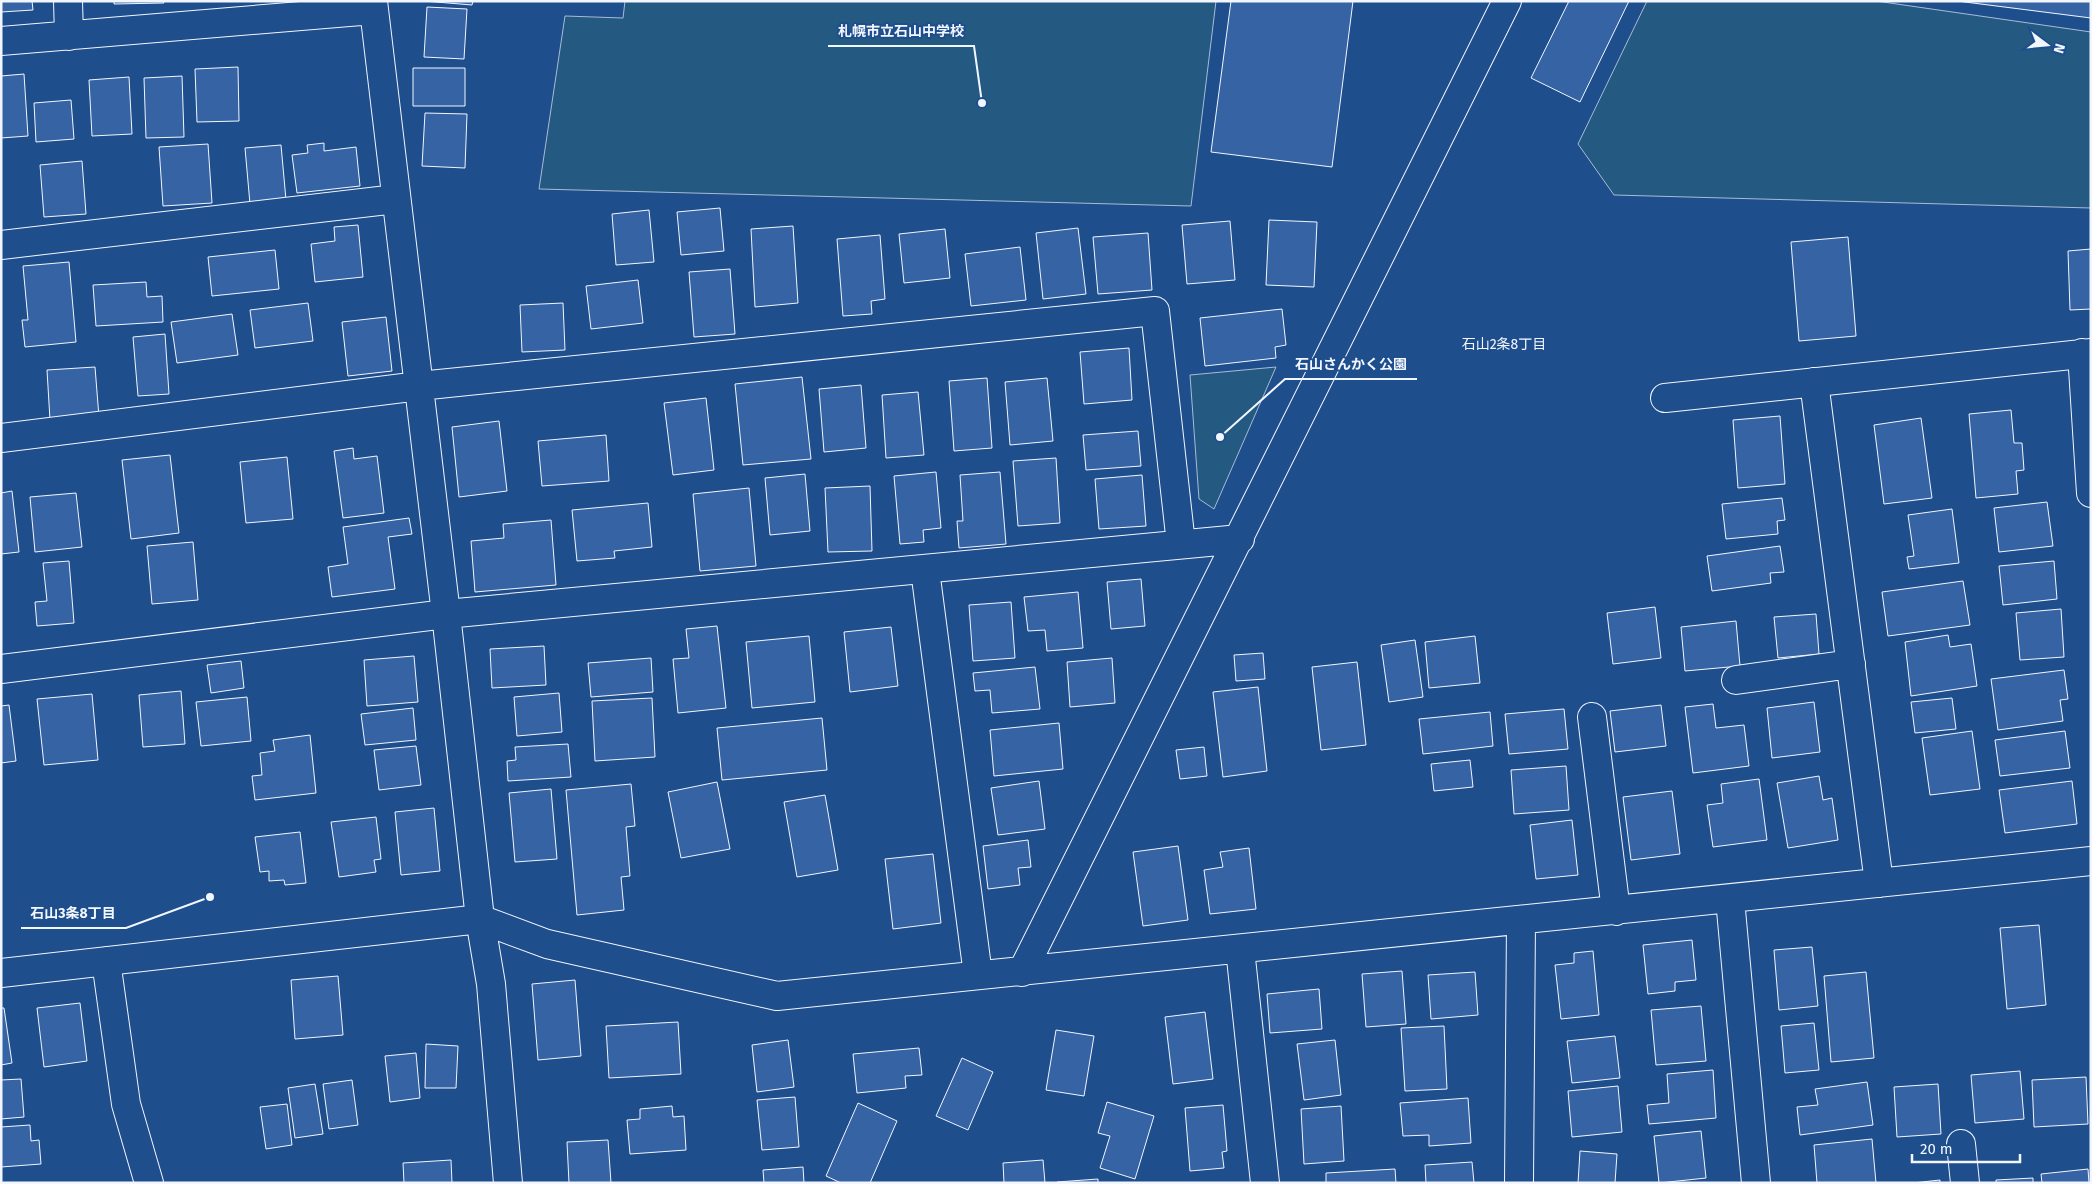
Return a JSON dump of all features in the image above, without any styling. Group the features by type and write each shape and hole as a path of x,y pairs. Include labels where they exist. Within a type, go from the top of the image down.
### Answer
{"street":[{"path":"68,1 69,36"},
{"path":"1022,972 1507,1"},
{"path":"1,41 373,6 446,614 480,919 491,984 508,1183"},
{"path":"1,245 396,199"},
{"path":"1,438 419,386 1155,311 1181,544"},
{"path":"1665,398 2086,353 2091,493"},
{"path":"1814,382 1879,883"},
{"path":"1,669 446,614 925,570 1240,538"},
{"path":"925,570 978,975"},
{"path":"1736,680 1851,664"},
{"path":"1592,717 1616,911"},
{"path":"1,973 480,919 547,944 777,996 2091,861"},
{"path":"1730,899 1756,1183"},
{"path":"1519,1183 1521,920"},
{"path":"1240,949 1265,1183"},
{"path":"106,961 126,1104 149,1183"},
{"path":"1961,1144 1965,1183"}],"shaded area":[{"path":"625,1 1216,1 1191,206 539,189 565,16 623,18"},
{"path":"1647,1 1876,1 2091,32 2091,208 1614,195 1578,144"},
{"path":"1276,367 1214,509 1199,499 1190,375"}],"building":[{"path":"1,1 32,1 33,10 1,12"},
{"path":"114,1 163,1 164,3 114,4"},
{"path":"424,1 473,1 472,5"},
{"path":"1231,1 1353,1 1332,167 1211,152"},
{"path":"1569,1 1629,1 1580,102 1531,78"},
{"path":"1957,1 2091,1 2091,18"},
{"path":"427,7 467,9 464,59 424,57"},
{"path":"238,67 239,121 197,122 195,69"},
{"path":"413,68 465,68 465,106 413,106"},
{"path":"24,74 28,136 1,138 1,76"},
{"path":"182,76 184,137 146,138 144,78"},
{"path":"129,77 132,134 92,136 89,80"},
{"path":"71,100 74,139 36,142 34,103"},
{"path":"425,113 467,114 465,168 422,166"},
{"path":"324,143 324,151 356,147 360,186 297,193 292,155 308,153 307,145"},
{"path":"208,144 212,203 163,206 159,147"},
{"path":"281,145 286,200 250,204 245,148"},
{"path":"82,161 86,214 44,217 40,165"},
{"path":"720,208 724,251 681,255 677,212"},
{"path":"649,210 654,262 616,265 612,214"},
{"path":"1269,220 1317,222 1314,287 1266,285"},
{"path":"1230,221 1235,280 1187,284 1182,225"},
{"path":"358,225 363,277 315,282 311,244 335,241 334,227"},
{"path":"793,226 798,303 755,307 751,229"},
{"path":"1078,228 1086,294 1043,299 1036,233"},
{"path":"945,229 950,278 904,283 899,234"},
{"path":"1148,233 1152,290 1098,294 1093,237"},
{"path":"880,235 885,299 871,301 872,314 843,316 837,239"},
{"path":"1848,237 1856,336 1799,341 1791,242"},
{"path":"1020,247 1026,300 971,306 965,254"},
{"path":"2091,249 2091,309 2070,310 2068,251"},
{"path":"275,250 279,289 212,296 208,257"},
{"path":"69,262 76,342 25,347 22,320 28,320 23,266"},
{"path":"730,269 735,334 694,337 689,272"},
{"path":"638,280 643,323 591,329 586,286"},
{"path":"146,282 147,297 162,296 163,322 96,326 93,285"},
{"path":"308,303 313,341 255,348 250,310"},
{"path":"563,303 565,350 522,352 520,305"},
{"path":"1282,309 1286,345 1275,347 1276,358 1205,366 1200,318"},
{"path":"232,314 238,355 177,363 171,322"},
{"path":"386,317 392,371 348,376 342,322"},
{"path":"165,334 169,394 138,396 133,337"},
{"path":"1129,348 1132,400 1084,404 1080,352"},
{"path":"95,367 99,417 50,420 47,370"},
{"path":"802,377 811,459 743,465 735,384"},
{"path":"987,378 992,448 954,451 949,381"},
{"path":"1047,378 1053,441 1010,445 1005,382"},
{"path":"861,385 866,448 824,452 819,389"},
{"path":"918,392 924,455 886,458 882,395"},
{"path":"706,398 714,470 673,475 664,403"},
{"path":"2011,410 2014,443 2022,443 2024,470 2016,471 2018,494 1976,498 1969,414"},
{"path":"1780,416 1785,484 1738,488 1733,420"},
{"path":"1921,418 1932,498 1884,504 1874,425"},
{"path":"499,421 507,491 459,497 452,427"},
{"path":"1138,431 1141,466 1086,470 1083,435"},
{"path":"606,435 609,481 542,486 538,441"},
{"path":"353,448 354,459 377,456 384,513 343,518 334,451"},
{"path":"170,455 179,533 131,539 122,460"},
{"path":"287,457 293,519 246,523 240,462"},
{"path":"1056,458 1060,523 1018,526 1013,461"},
{"path":"936,472 941,528 923,530 924,542 900,544 894,476"},
{"path":"1000,472 1006,544 959,548 957,521 963,521 960,475"},
{"path":"805,474 810,531 770,535 765,478"},
{"path":"1142,475 1146,526 1099,529 1095,479"},
{"path":"870,486 872,551 828,552 825,488"},
{"path":"749,488 756,566 700,571 693,494"},
{"path":"12,491 19,552 1,554 1,493"},
{"path":"76,493 82,547 35,552 30,497"},
{"path":"1782,498 1785,520 1777,521 1778,534 1726,539 1722,504"},
{"path":"2047,502 2053,546 1999,552 1994,508"},
{"path":"648,503 652,547 614,551 615,558 577,561 572,510"},
{"path":"1952,509 1959,563 1909,569 1907,557 1914,556 1908,515"},
{"path":"409,518 412,534 388,537 395,589 332,597 328,567 348,564 343,527"},
{"path":"551,520 556,585 475,592 471,541 504,538 503,524"},
{"path":"193,542 198,600 152,604 147,546"},
{"path":"1780,546 1784,572 1770,573 1771,583 1712,591 1707,556"},
{"path":"69,561 74,623 37,626 35,602 47,601 43,563"},
{"path":"2054,561 2057,599 2003,605 1999,566"},
{"path":"1141,579 1145,626 1111,629 1107,582"},
{"path":"1963,581 1970,625 1888,636 1882,592"},
{"path":"1078,592 1083,648 1047,651 1045,630 1028,631 1024,597"},
{"path":"1011,602 1015,658 973,661 969,605"},
{"path":"1655,607 1661,658 1613,664 1607,613"},
{"path":"2061,609 2064,657 2020,660 2016,613"},
{"path":"1816,614 1819,654 1778,658 1774,617"},
{"path":"1736,621 1740,666 1685,671 1681,627"},
{"path":"717,626 726,708 678,713 673,659 689,658 686,629"},
{"path":"891,627 898,686 850,692 844,632"},
{"path":"1948,635 1950,647 1971,644 1977,686 1911,696 1905,642"},
{"path":"809,636 815,702 752,708 746,642"},
{"path":"1475,636 1480,683 1429,688 1425,642"},
{"path":"1415,640 1423,697 1389,702 1381,645"},
{"path":"544,646 546,685 492,688 490,649"},
{"path":"1263,653 1265,679 1236,681 1234,655"},
{"path":"414,656 418,702 367,706 364,660"},
{"path":"651,658 653,692 591,697 588,663"},
{"path":"1112,658 1115,703 1070,707 1067,662"},
{"path":"241,661 244,688 211,693 207,665"},
{"path":"1357,662 1366,745 1321,750 1312,667"},
{"path":"1035,667 1040,709 992,713 990,690 975,691 973,673"},
{"path":"2064,670 2068,699 2060,700 2063,721 1998,730 1991,679"},
{"path":"1258,687 1267,771 1223,777 1213,692"},
{"path":"181,691 185,744 143,747 139,695"},
{"path":"559,693 562,732 517,736 514,697"},
{"path":"92,694 98,760 44,765 37,699"},
{"path":"247,697 251,741 201,746 196,702"},
{"path":"652,698 655,757 595,761 592,701"},
{"path":"1952,698 1956,729 1915,733 1911,702"},
{"path":"1814,702 1820,752 1772,758 1767,708"},
{"path":"1713,704 1716,728 1744,725 1749,766 1693,773 1685,707"},
{"path":"9,705 16,761 1,763 1,706"},
{"path":"1661,705 1666,746 1615,752 1610,711"},
{"path":"413,708 416,740 365,745 361,714"},
{"path":"1564,709 1568,749 1509,754 1505,714"},
{"path":"1490,712 1493,746 1423,754 1419,719"},
{"path":"822,718 827,770 722,780 717,728"},
{"path":"1059,723 1063,769 994,776 990,730"},
{"path":"1972,731 1980,789 1930,795 1922,738"},
{"path":"2065,731 2070,768 2000,776 1995,740"},
{"path":"310,735 316,793 255,800 252,776 262,775 260,753 275,751 273,740"},
{"path":"568,744 571,777 508,781 507,761 516,760 515,747"},
{"path":"416,746 421,785 379,790 374,750"},
{"path":"1204,747 1207,776 1180,779 1176,750"},
{"path":"1470,760 1473,787 1434,791 1431,764"},
{"path":"1566,766 1569,810 1514,814 1511,770"},
{"path":"1819,776 1823,800 1832,798 1838,840 1788,848 1777,783"},
{"path":"1759,779 1767,840 1713,847 1707,805 1723,803 1721,784"},
{"path":"1039,781 1045,829 998,835 991,788"},
{"path":"2072,781 2077,824 2005,833 1999,790"},
{"path":"717,782 730,849 681,858 668,792"},
{"path":"631,784 635,826 626,827 630,876 621,877 624,910 577,915 566,790"},
{"path":"551,789 557,859 515,862 509,793"},
{"path":"1672,791 1680,854 1631,860 1623,797"},
{"path":"825,795 838,870 797,877 784,802"},
{"path":"434,808 440,871 401,875 395,812"},
{"path":"376,817 381,859 374,860 376,872 339,877 331,822"},
{"path":"1572,820 1578,875 1536,879 1530,825"},
{"path":"300,832 306,883 285,885 284,880 269,881 269,871 260,872 255,837"},
{"path":"1028,840 1031,867 1018,868 1020,885 988,889 983,846"},
{"path":"1178,846 1188,920 1143,926 1133,852"},
{"path":"1249,848 1256,909 1210,914 1204,870 1223,867 1220,852"},
{"path":"933,854 941,923 893,929 885,859"},
{"path":"2039,925 2046,1005 2007,1009 2000,928"},
{"path":"1692,940 1696,980 1675,982 1675,991 1648,994 1643,945"},
{"path":"1812,947 1818,1006 1779,1010 1774,950"},
{"path":"1593,951 1599,1015 1561,1019 1555,965 1574,963 1574,953"},
{"path":"1402,971 1406,1024 1366,1027 1362,974"},
{"path":"1475,972 1478,1015 1431,1019 1428,975"},
{"path":"1866,972 1874,1058 1831,1062 1824,976"},
{"path":"338,976 343,1035 295,1039 291,980"},
{"path":"575,980 581,1056 538,1060 532,984"},
{"path":"1319,989 1322,1029 1270,1033 1267,994"},
{"path":"80,1003 87,1061 44,1067 37,1008"},
{"path":"1701,1006 1706,1061 1656,1065 1651,1010"},
{"path":"1,1008 4,1008 12,1063 1,1065"},
{"path":"1205,1012 1213,1079 1173,1084 1165,1017"},
{"path":"678,1022 681,1074 609,1078 606,1026"},
{"path":"1814,1023 1819,1070 1785,1073 1781,1026"},
{"path":"1444,1026 1447,1089 1405,1091 1401,1028"},
{"path":"1056,1030 1094,1036 1084,1096 1046,1090"},
{"path":"1615,1036 1620,1078 1572,1083 1567,1041"},
{"path":"788,1040 794,1087 757,1092 752,1045"},
{"path":"1335,1040 1341,1095 1304,1100 1297,1044"},
{"path":"426,1044 458,1046 456,1088 425,1088"},
{"path":"919,1048 922,1075 905,1076 906,1088 857,1093 853,1054"},
{"path":"416,1053 420,1098 390,1102 385,1056"},
{"path":"962,1058 993,1072 968,1130 936,1116"},
{"path":"1713,1070 1716,1118 1649,1124 1647,1105 1669,1103 1667,1074"},
{"path":"2020,1071 2024,1119 1975,1123 1971,1075"},
{"path":"2086,1077 2088,1124 2034,1127 2032,1080"},
{"path":"21,1079 24,1117 1,1119 1,1080"},
{"path":"352,1080 358,1125 329,1129 323,1084"},
{"path":"1867,1082 1873,1125 1800,1135 1797,1107 1818,1105 1815,1089"},
{"path":"315,1084 323,1134 295,1138 288,1088"},
{"path":"1938,1084 1941,1134 1897,1137 1894,1087"},
{"path":"1618,1086 1622,1132 1572,1137 1568,1091"},
{"path":"795,1097 799,1147 762,1150 757,1100"},
{"path":"1468,1098 1471,1143 1429,1146 1429,1135 1403,1136 1400,1103"},
{"path":"1107,1102 1154,1116 1135,1179 1100,1168 1110,1136 1098,1133"},
{"path":"858,1103 897,1121 870,1183 841,1183 826,1176"},
{"path":"287,1104 292,1145 266,1149 260,1107"},
{"path":"1223,1105 1227,1151 1222,1152 1224,1168 1190,1171 1185,1108"},
{"path":"672,1106 673,1117 684,1116 686,1150 630,1154 627,1120 640,1119 640,1109"},
{"path":"1341,1106 1344,1161 1304,1164 1301,1109"},
{"path":"30,1125 31,1141 39,1140 41,1164 1,1167 1,1127"},
{"path":"1701,1131 1706,1178 1659,1183 1654,1136"},
{"path":"1872,1139 1876,1183 1817,1183 1814,1145"},
{"path":"608,1140 611,1183 569,1183 567,1142"},
{"path":"1580,1151 1617,1154 1615,1183 1578,1183"},
{"path":"451,1160 452,1183 404,1183 403,1163"},
{"path":"1043,1160 1045,1183 1004,1183 1003,1163"},
{"path":"1472,1162 1474,1183 1426,1183 1425,1165"},
{"path":"803,1167 804,1183 764,1183 763,1170"},
{"path":"1395,1169 1396,1183 1326,1183 1326,1173"},
{"path":"2088,1169 2089,1183 2042,1183 2041,1174"},
{"path":"2033,1178 2033,1183 1996,1183 1996,1180"},
{"path":"1098,1179 1098,1183 1057,1183 1057,1182"},
{"path":"1940,1180 1940,1183 1913,1183"}],"place":[{"name":"札幌市立石山中学校","path":"982,103"},
{"name":"石山さんかく公園","path":"1220,437"},
{"name":"石山3条8丁目","path":"210,897"}],"district":[{"name":"石山2条8丁目","path":"1504,344"}]}
